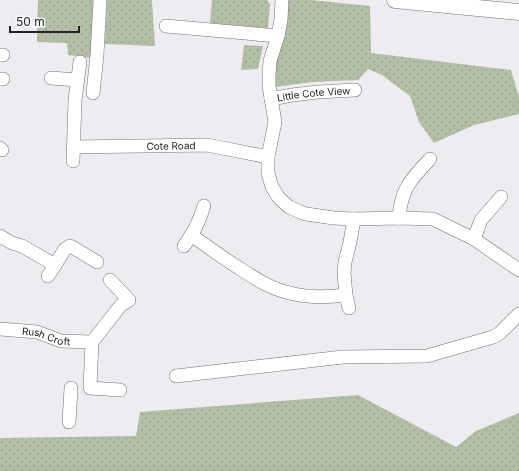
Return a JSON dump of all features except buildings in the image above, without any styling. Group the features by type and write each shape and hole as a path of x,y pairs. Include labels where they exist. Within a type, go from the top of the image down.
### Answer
{"main road":[{"path":"395,0 512,7"}],"street":[{"path":"93,93 100,0"},
{"path":"282,0 281,20 278,36 270,61 269,74 269,86 275,122 268,157 268,173 272,188 279,198 289,207 300,212 334,218 433,219 474,239 519,270"},
{"path":"166,26 278,36"},
{"path":"73,161 75,100 80,62"},
{"path":"51,78 77,80"},
{"name":"Little Cote View","path":"271,99 318,92 355,90"},
{"name":"Cote Road","path":"74,147 207,145 268,157"},
{"path":"398,218 406,187 430,159"},
{"path":"474,239 481,220 500,197"},
{"path":"204,206 200,219 188,241 232,264 272,288 308,296 334,296 348,302 344,280 344,268 354,219"},
{"path":"0,236 12,243 22,246 51,271 65,249 70,246 97,262"},
{"path":"90,388 92,342 121,305 129,300 110,280"},
{"path":"176,376 343,357 427,356 493,338 519,314"},
{"name":"Rush Croft","path":"0,329 37,332 61,341 92,342"},
{"path":"69,422 68,388 120,390"}],"green space":[{"path":"38,0 94,0 92,58 68,55 67,43 37,42"},
{"path":"107,0 152,0 155,46 105,44"},
{"path":"212,0 267,0 270,4 268,28 210,23"},
{"path":"289,0 311,0 370,6 371,53 511,70 519,97 519,114 474,125 434,143 419,122 410,96 382,75 368,69 358,80 312,82 275,87 272,67 285,36"},
{"path":"244,45 263,46 258,69 241,70"},
{"path":"358,395 456,447 476,431 519,413 519,471 0,471 0,438 136,436 140,412"}]}
